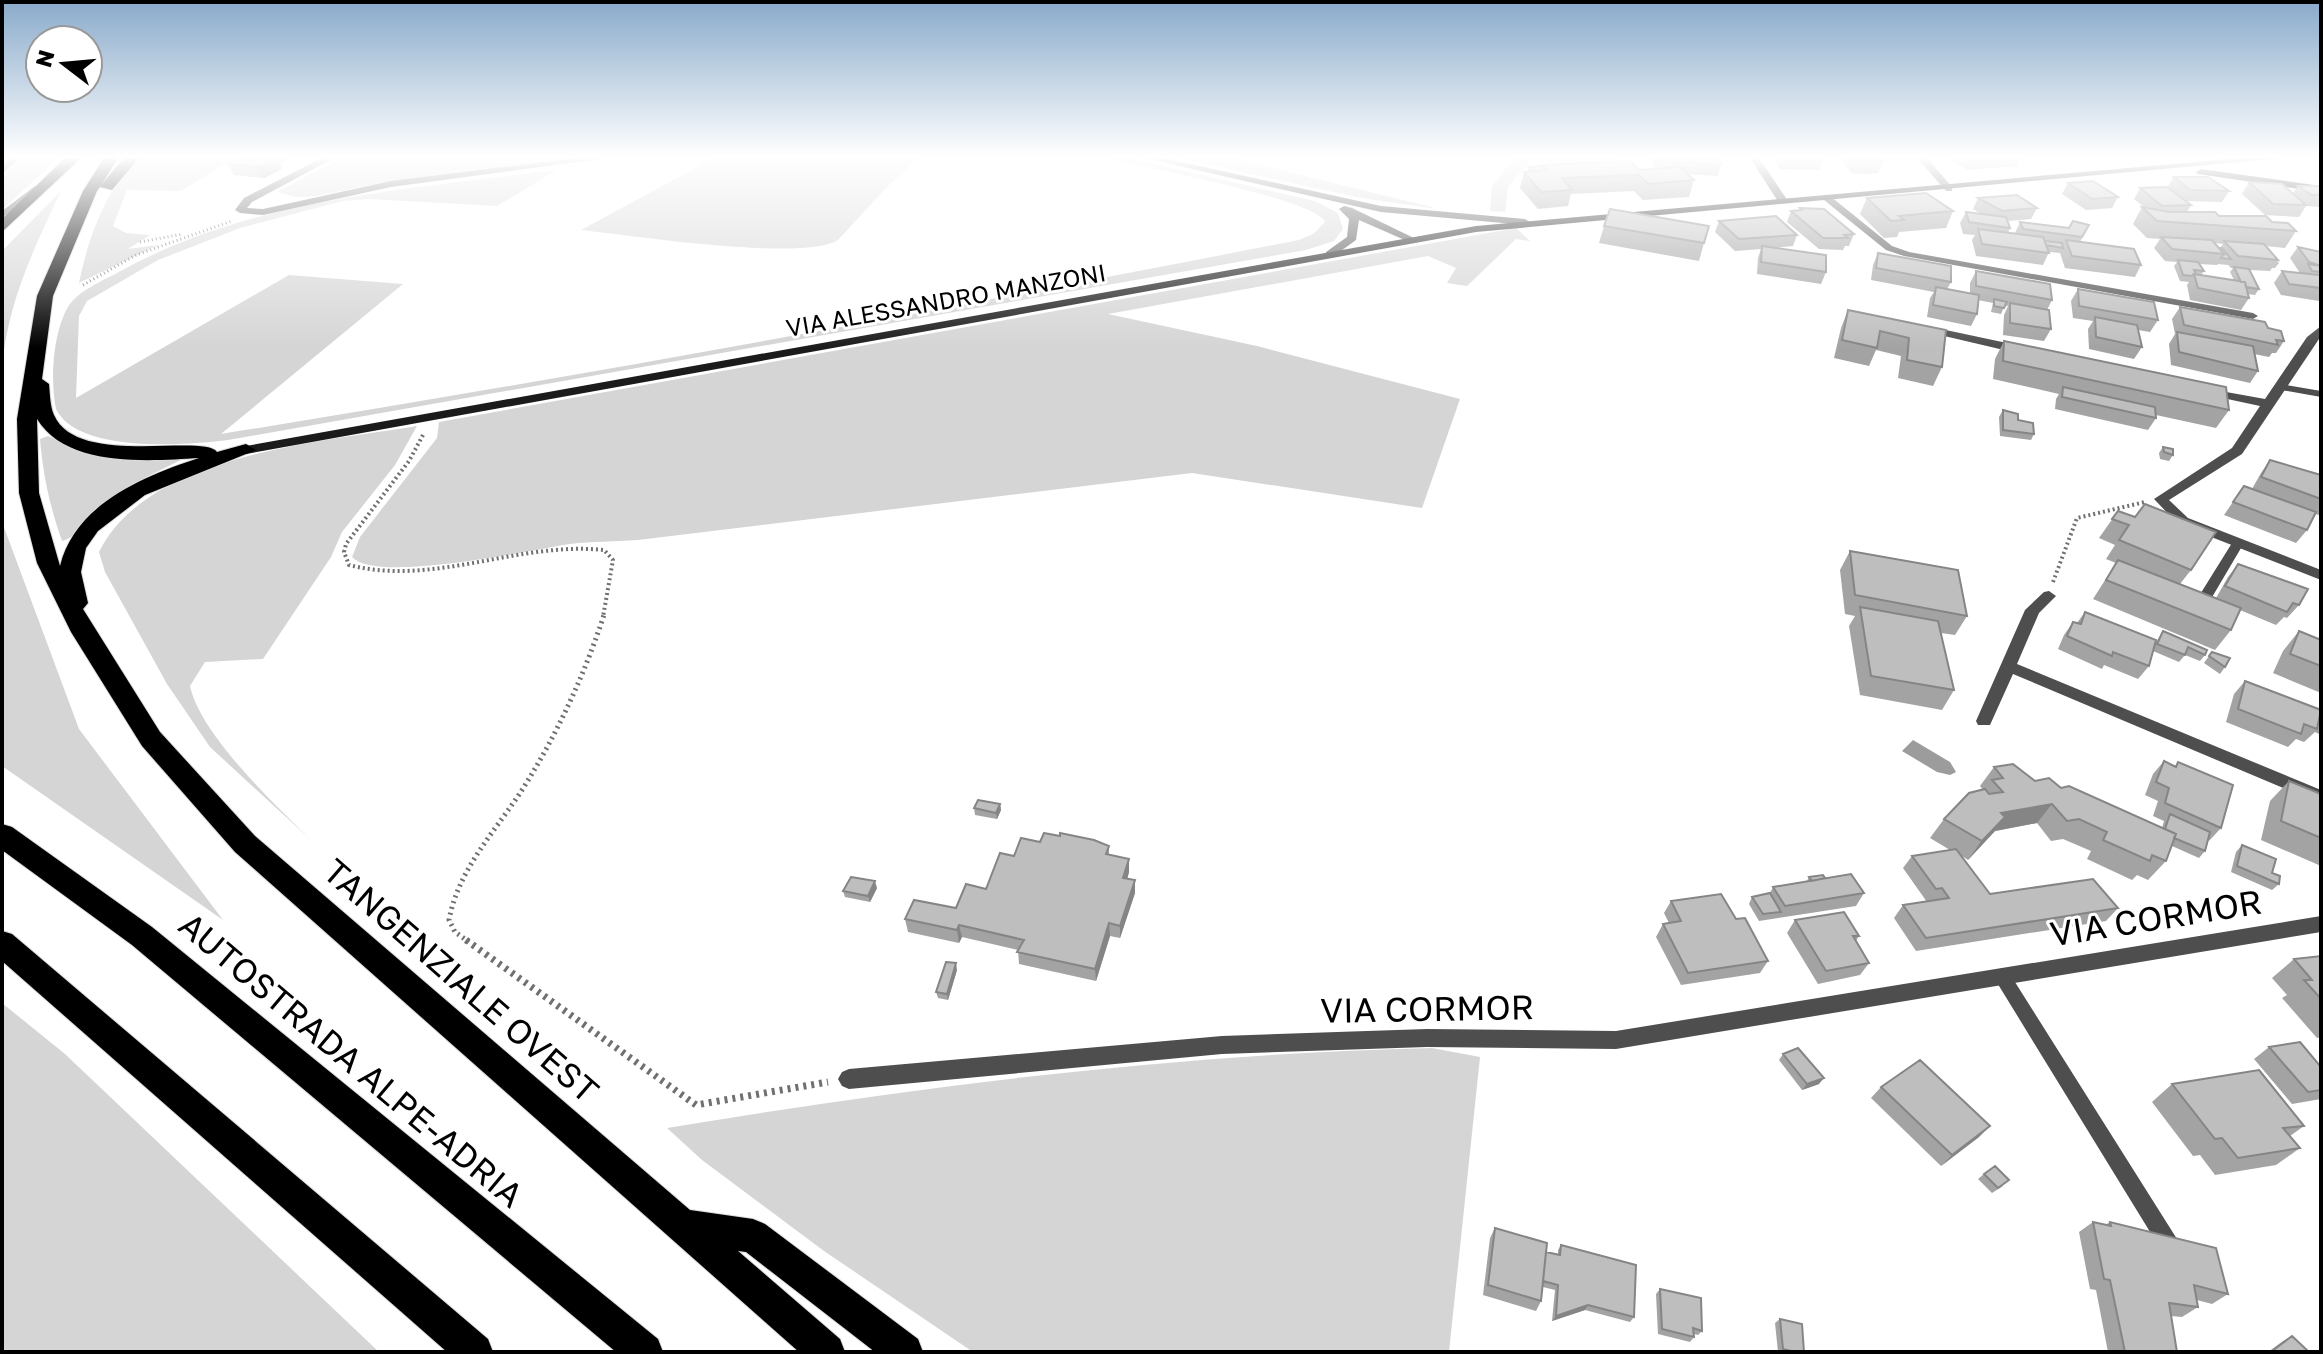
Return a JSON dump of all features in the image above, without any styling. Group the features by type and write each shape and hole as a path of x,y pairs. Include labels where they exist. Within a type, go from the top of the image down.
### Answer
{"highway":[{"path":"71,233 76,221"},
{"path":"71,233 81,221"},
{"name":"TANGENZIALE OVEST","path":"71,233 45,296 35,354 27,419 29,493 48,563 83,632 151,739 245,844 827,1352"},
{"path":"35,354 45,418 54,430 73,439 94,448 129,452 246,450"},
{"path":"83,632 70,570 82,535 137,490 170,474 246,450"},
{"name":"AUTOSTRADA ALPE-ADRIA","path":"2,835 142,936 645,1352"},
{"path":"2,943 475,1352"},
{"path":"686,1227 753,1236 905,1352"}],"street":[{"path":"1330,254 1352,238 1354,221"},
{"path":"1372,221 1411,239"},
{"path":"1399,221 1411,239"},
{"path":"1516,221 1525,222"},
{"name":"VIA ALESSANDRO MANZONI","path":"246,450 1411,239 1535,221"},
{"path":"1923,328 2028,351"},
{"path":"2321,329 2237,451 2161,499 2183,521 2321,575"},
{"path":"2194,387 2269,404"},
{"path":"1984,721 2033,610 2049,596"},
{"path":"2008,666 2321,797"},
{"name":"VIA CORMOR","path":"849,1079 1222,1045 1427,1038 1616,1040 2321,924"}],"lane":[{"path":"1856,221 1889,248 1907,254 2253,316"},
{"path":"2280,387 2321,394"},
{"path":"2201,604 2238,543"},
{"path":"2002,976 2170,1246"}],"path":[{"path":"140,242 231,221"},
{"path":"83,285 136,255 207,228"},
{"path":"424,418 423,436 409,461 346,544 344,552 349,565 365,572 417,570 569,547 604,550 613,560 600,630 565,708 522,791 455,890 449,920 455,932 696,1105 849,1079"},
{"path":"2049,596 2077,518 2161,499"}],"shaded area":[{"path":"31,221 48,221 15,300 2,370 2,251"},
{"path":"98,221 115,221 113,226 126,233 150,235 128,249 158,245 79,283"},
{"path":"244,221 266,221 158,260 87,301 79,316 76,398 289,275 403,284 221,434 626,366 1165,266 1299,240 1313,234 1325,222 1341,221 1343,229 1334,241 1306,250 228,440 161,444 109,440 86,434 68,423 56,409 54,398 56,343 63,317 72,301 104,280 168,248"},
{"path":"597,221 855,221 838,240 819,246 790,248 714,245 581,230"},
{"path":"1516,228 1530,241 1516,239 1467,286 1447,283 1456,268 1428,256 1108,314 1257,346 1460,399 1422,508 1192,473 638,540 570,544 455,563 391,567 367,564 352,557 360,537 437,438 439,422"},
{"path":"417,426 395,465 342,532 331,557 263,659 205,662 190,686 208,726 224,747 260,789 312,841 210,747 167,684 105,572 99,552 123,519 156,493 196,473 287,447"},
{"path":"48,436 114,454 183,459 115,496 94,512 72,536 62,541 43,465 40,439"},
{"path":"2,522 79,729 223,920 2,766"},
{"path":"1913,740 1950,762 1956,772 1950,775 1937,772 1902,751"},
{"path":"2,1003 65,1054 379,1352 2,1352"},
{"path":"1432,1048 1480,1057 1449,1352 973,1352 824,1251 702,1160 667,1128 1048,1074 1240,1057"}],"building":[{"path":"1606,221 1681,221 1709,226 1704,243 1604,226"},
{"path":"1719,221 1782,221 1797,235 1739,239"},
{"path":"1803,221 1839,221 1854,234 1844,235 1848,238 1823,238"},
{"path":"2008,221 2010,228 1969,222"},
{"path":"2073,221 2089,225 2082,237 2023,229 2020,222 2069,228"},
{"path":"2160,221 2271,221 2288,223 2296,231"},
{"path":"1978,229 2043,237 2049,253 1982,244"},
{"path":"2161,237 2212,240 2224,254 2172,249"},
{"path":"2066,240 2134,249 2141,265 2072,256"},
{"path":"2045,241 2062,243 2063,248 2046,245"},
{"path":"2224,241 2264,244 2278,260 2238,256"},
{"path":"1762,246 1826,255 1826,272 1761,262"},
{"path":"2298,247 2321,252 2321,266 2309,262"},
{"path":"2219,248 2231,259 2221,258 2224,254"},
{"path":"1878,253 1951,266 1951,282 1876,268"},
{"path":"2178,260 2198,262 2204,271 2194,270 2196,274 2192,276 2183,275"},
{"path":"2308,264 2321,266 2321,272 2312,271"},
{"path":"2234,267 2249,269 2259,289 2246,287"},
{"path":"1976,271 2050,284 2052,300 1976,286"},
{"path":"2282,271 2319,275 2321,288 2289,284"},
{"path":"2194,274 2245,282 2249,298 2198,288"},
{"path":"1936,287 1979,295 1977,314 1933,305"},
{"path":"2078,289 2154,302 2158,320 2079,306"},
{"path":"1994,299 2007,302 2004,308 1994,306"},
{"path":"2010,303 2049,310 2051,329 2010,323"},
{"path":"2180,307 2265,322 2268,328 2281,331 2284,341 2276,340 2278,345 2184,325"},
{"path":"1848,310 1946,330 1942,367 1907,360 1909,338 1880,331 1877,348 1842,340"},
{"path":"2095,317 2137,325 2142,347 2096,337"},
{"path":"2177,332 2253,346 2258,371 2179,352"},
{"path":"2004,341 2226,387 2229,410 2003,361"},
{"path":"2063,387 2155,407 2156,418 2062,397"},
{"path":"2003,410 2018,414 2018,420 2033,423 2034,434 2003,430"},
{"path":"2163,447 2173,449 2173,455 2164,452"},
{"path":"2270,460 2321,475 2321,499 2261,477"},
{"path":"2244,486 2316,512 2307,530 2233,502"},
{"path":"2145,504 2216,532 2191,570 2119,540 2129,525 2112,519 2118,511 2135,517"},
{"path":"1850,551 1958,570 1967,616 1855,595"},
{"path":"2118,560 2241,608 2231,630 2106,580"},
{"path":"2238,564 2308,589 2299,605 2293,603 2287,612 2225,586"},
{"path":"1860,607 1938,621 1954,690 1871,676"},
{"path":"2085,612 2156,640 2149,666 2113,652 2112,656 2067,636 2073,622 2081,624"},
{"path":"2163,631 2207,650 2205,655 2188,647 2185,655 2157,644"},
{"path":"2299,631 2321,640 2321,666 2290,654"},
{"path":"2212,652 2230,658 2225,667 2209,656"},
{"path":"2245,681 2321,710 2317,729 2304,724 2301,734 2238,709"},
{"path":"2164,761 2176,767 2178,762 2233,785 2221,828 2165,803 2169,788 2156,782"},
{"path":"2013,764 2035,781 2049,778 2061,788 2069,786 2176,834 2166,861 2152,855 2150,861 2103,840 2107,832 2079,819 2067,821 2052,804 2001,813 2005,817 1982,841 1944,819 1969,793 1985,789 1989,794 2003,792 1992,780 2003,778 1994,767"},
{"path":"2289,781 2321,794 2321,838 2281,821"},
{"path":"978,800 1000,804 996,813 974,808"},
{"path":"2170,814 2210,832 2205,851 2174,838 2176,834 2165,829"},
{"path":"1044,833 1094,840 1109,846 1106,854 1129,859 1123,878 1135,880 1120,926 1109,923 1095,969 1017,952 1024,940 959,925 957,930 905,919 914,900 956,908 966,884 986,889 1000,853 1014,856 1021,838 1040,842"},
{"path":"2242,845 2276,859 2272,873 2280,876 2279,884 2237,866"},
{"path":"1956,849 1990,894 2093,879 2118,908 1926,938 1903,905 1949,898 1942,888 1936,889 1912,856"},
{"path":"1851,874 1864,893 1785,906 1773,887"},
{"path":"1823,875 1825,878 1812,881 1809,877"},
{"path":"851,877 875,881 868,896 843,891"},
{"path":"1770,893 1781,912 1763,914 1752,897"},
{"path":"1721,894 1736,919 1745,918 1768,961 1688,973 1663,924 1681,921 1671,901"},
{"path":"1844,912 1859,936 1853,936 1869,963 1826,971 1795,920"},
{"path":"2321,956 2321,999 2304,980 2312,980 2294,959"},
{"path":"946,962 956,963 947,994 936,992"},
{"path":"2300,1042 2321,1067 2321,1090 2308,1092 2269,1047"},
{"path":"1798,1048 1824,1078 1807,1084 1783,1054"},
{"path":"1920,1060 1990,1126 1952,1155 1881,1087"},
{"path":"2259,1070 2304,1126 2283,1128 2300,1148 2238,1158 2222,1138 2215,1139 2172,1084"},
{"path":"1995,1166 2009,1180 1998,1188 1984,1174"},
{"path":"2093,1222 2111,1226 2110,1222 2216,1248 2228,1294 2194,1285 2198,1307 2169,1303 2177,1352 2125,1352 2110,1280 2104,1279"},
{"path":"1495,1228 1547,1243 1541,1301 1488,1285"},
{"path":"1561,1245 1636,1265 1634,1317 1588,1305 1556,1316 1558,1285 1543,1281 1546,1252 1560,1255"},
{"path":"1660,1289 1701,1298 1702,1331 1693,1328 1694,1337 1662,1329"},
{"path":"1780,1319 1802,1324 1804,1352 1783,1349"},
{"path":"2292,1336 2308,1351 2271,1352"}]}
